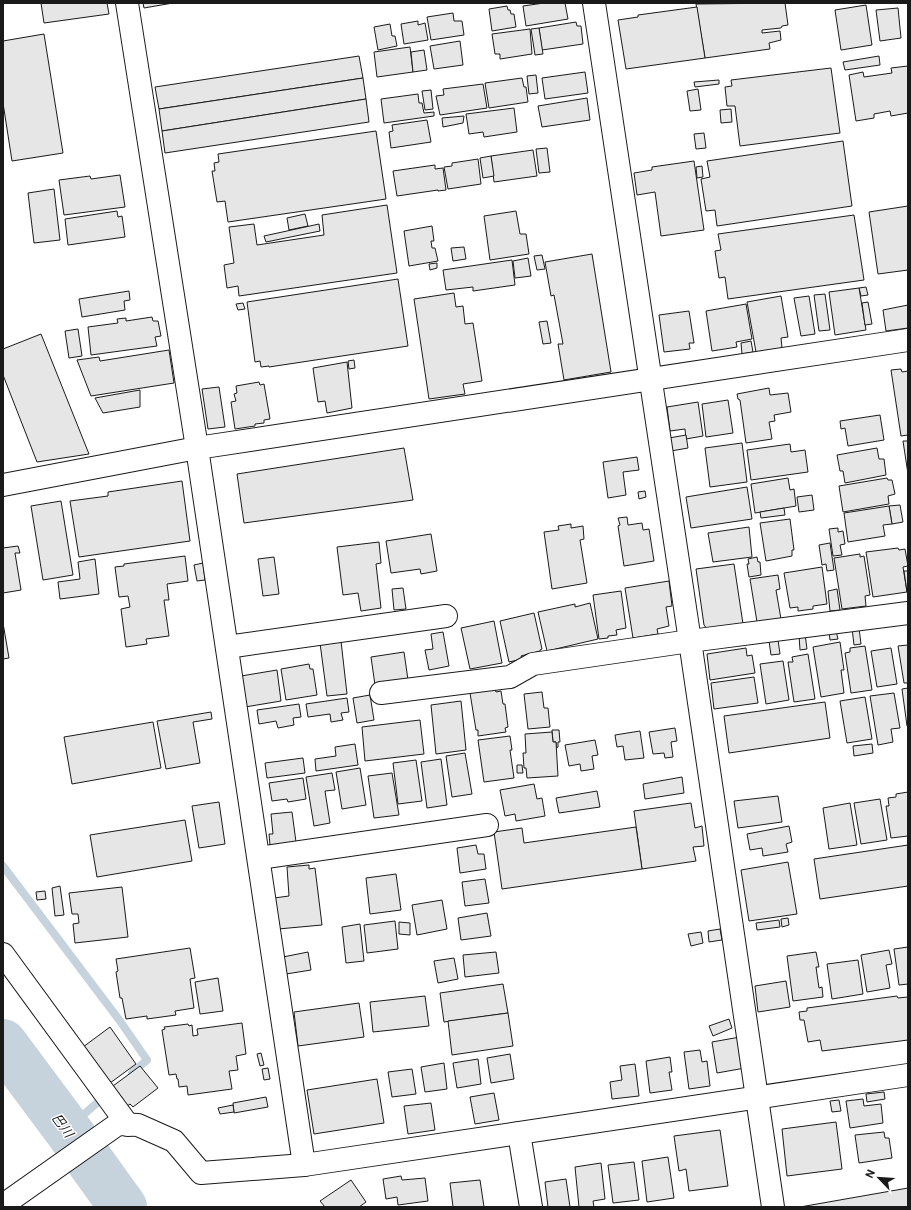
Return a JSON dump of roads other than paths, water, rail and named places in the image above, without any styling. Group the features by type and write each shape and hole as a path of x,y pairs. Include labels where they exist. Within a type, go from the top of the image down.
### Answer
{"street":[{"path":"128,3 197,448 304,1165"},
{"path":"594,3 651,378 773,1207"},
{"path":"3,485 197,448 908,340"},
{"path":"381,693 510,677 533,664 690,641 908,613"},
{"path":"227,647 446,616"},
{"path":"258,858 487,825"},
{"path":"3,954 123,1125"},
{"path":"5,1204 123,1125 138,1125 174,1141 201,1173 304,1165 908,1075"},
{"path":"519,1133 531,1207"}],"waterway":[{"path":"3,866 120,1021 147,1060 132,1073"},
{"name":"巴川","path":"3,1043 123,1207"},
{"path":"67,1129 105,1096"}]}
